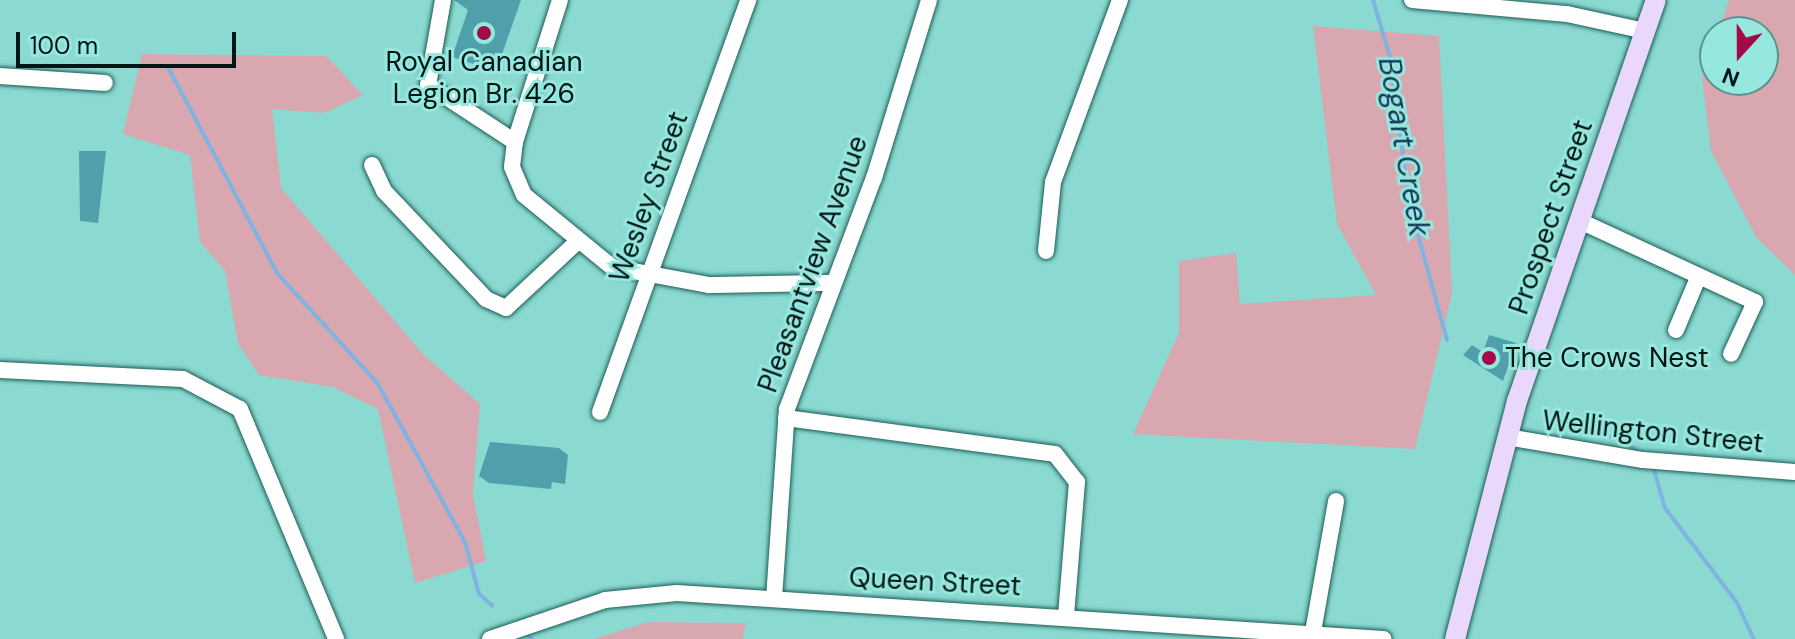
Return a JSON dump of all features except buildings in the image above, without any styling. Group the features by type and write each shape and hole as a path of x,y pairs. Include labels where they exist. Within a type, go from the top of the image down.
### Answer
{"main road":[{"name":"Prospect Street","path":"1455,639 1507,437 1656,0"}],"street":[{"path":"443,0 428,85 515,142"},
{"path":"560,0 515,142 512,167 524,195 576,243 612,267 648,277 709,285 829,283"},
{"name":"Wesley Street","path":"600,412 748,0"},
{"name":"Pleasantview Avenue","path":"774,599 786,418 829,283 874,178 929,0"},
{"path":"1046,251 1053,182 1120,0"},
{"path":"1412,0 1448,1 1645,31"},
{"path":"0,76 105,83"},
{"path":"372,165 384,191 486,299 506,308 576,243"},
{"path":"1580,221 1755,302 1731,354"},
{"path":"1676,330 1698,278"},
{"path":"0,370 183,379 240,409 336,639"},
{"path":"786,418 1055,454 1077,482 1066,615"},
{"name":"Wellington Street","path":"1507,437 1643,460 1795,472"},
{"path":"1313,632 1336,501"},
{"name":"Queen Street","path":"490,639 605,600 677,593 1066,615 1384,639"}],"shaded area":[{"path":"1729,0 1795,0 1795,275 1756,237 1711,151 1704,96 1779,96 1779,16 1724,16"},
{"path":"1313,26 1439,36 1452,293 1415,449 1133,434 1179,333 1179,261 1236,253 1240,304 1376,295 1337,224"},
{"path":"142,54 326,56 363,95 324,113 272,109 281,188 423,354 480,404 473,494 486,561 415,583 378,409 333,387 259,375 238,343 225,271 200,242 190,155 123,134"},
{"path":"648,622 746,623 743,639 594,639"}],"waterway":[{"name":"Bogart Creek","path":"1373,0 1390,57 1409,202 1447,340"},
{"path":"169,69 277,273 378,384 465,542 479,594 493,606"},
{"name":"Bogart Creek","path":"1575,432 1623,439 1639,453"},
{"name":"Bogart Creek","path":"1652,464 1665,508 1737,603 1754,639"},
{"path":"529,636 532,639"}],"place":[{"name":"Royal Canadian Legion Br. 426","path":"484,33"},
{"name":"The Crows Nest","path":"1489,358"}]}
